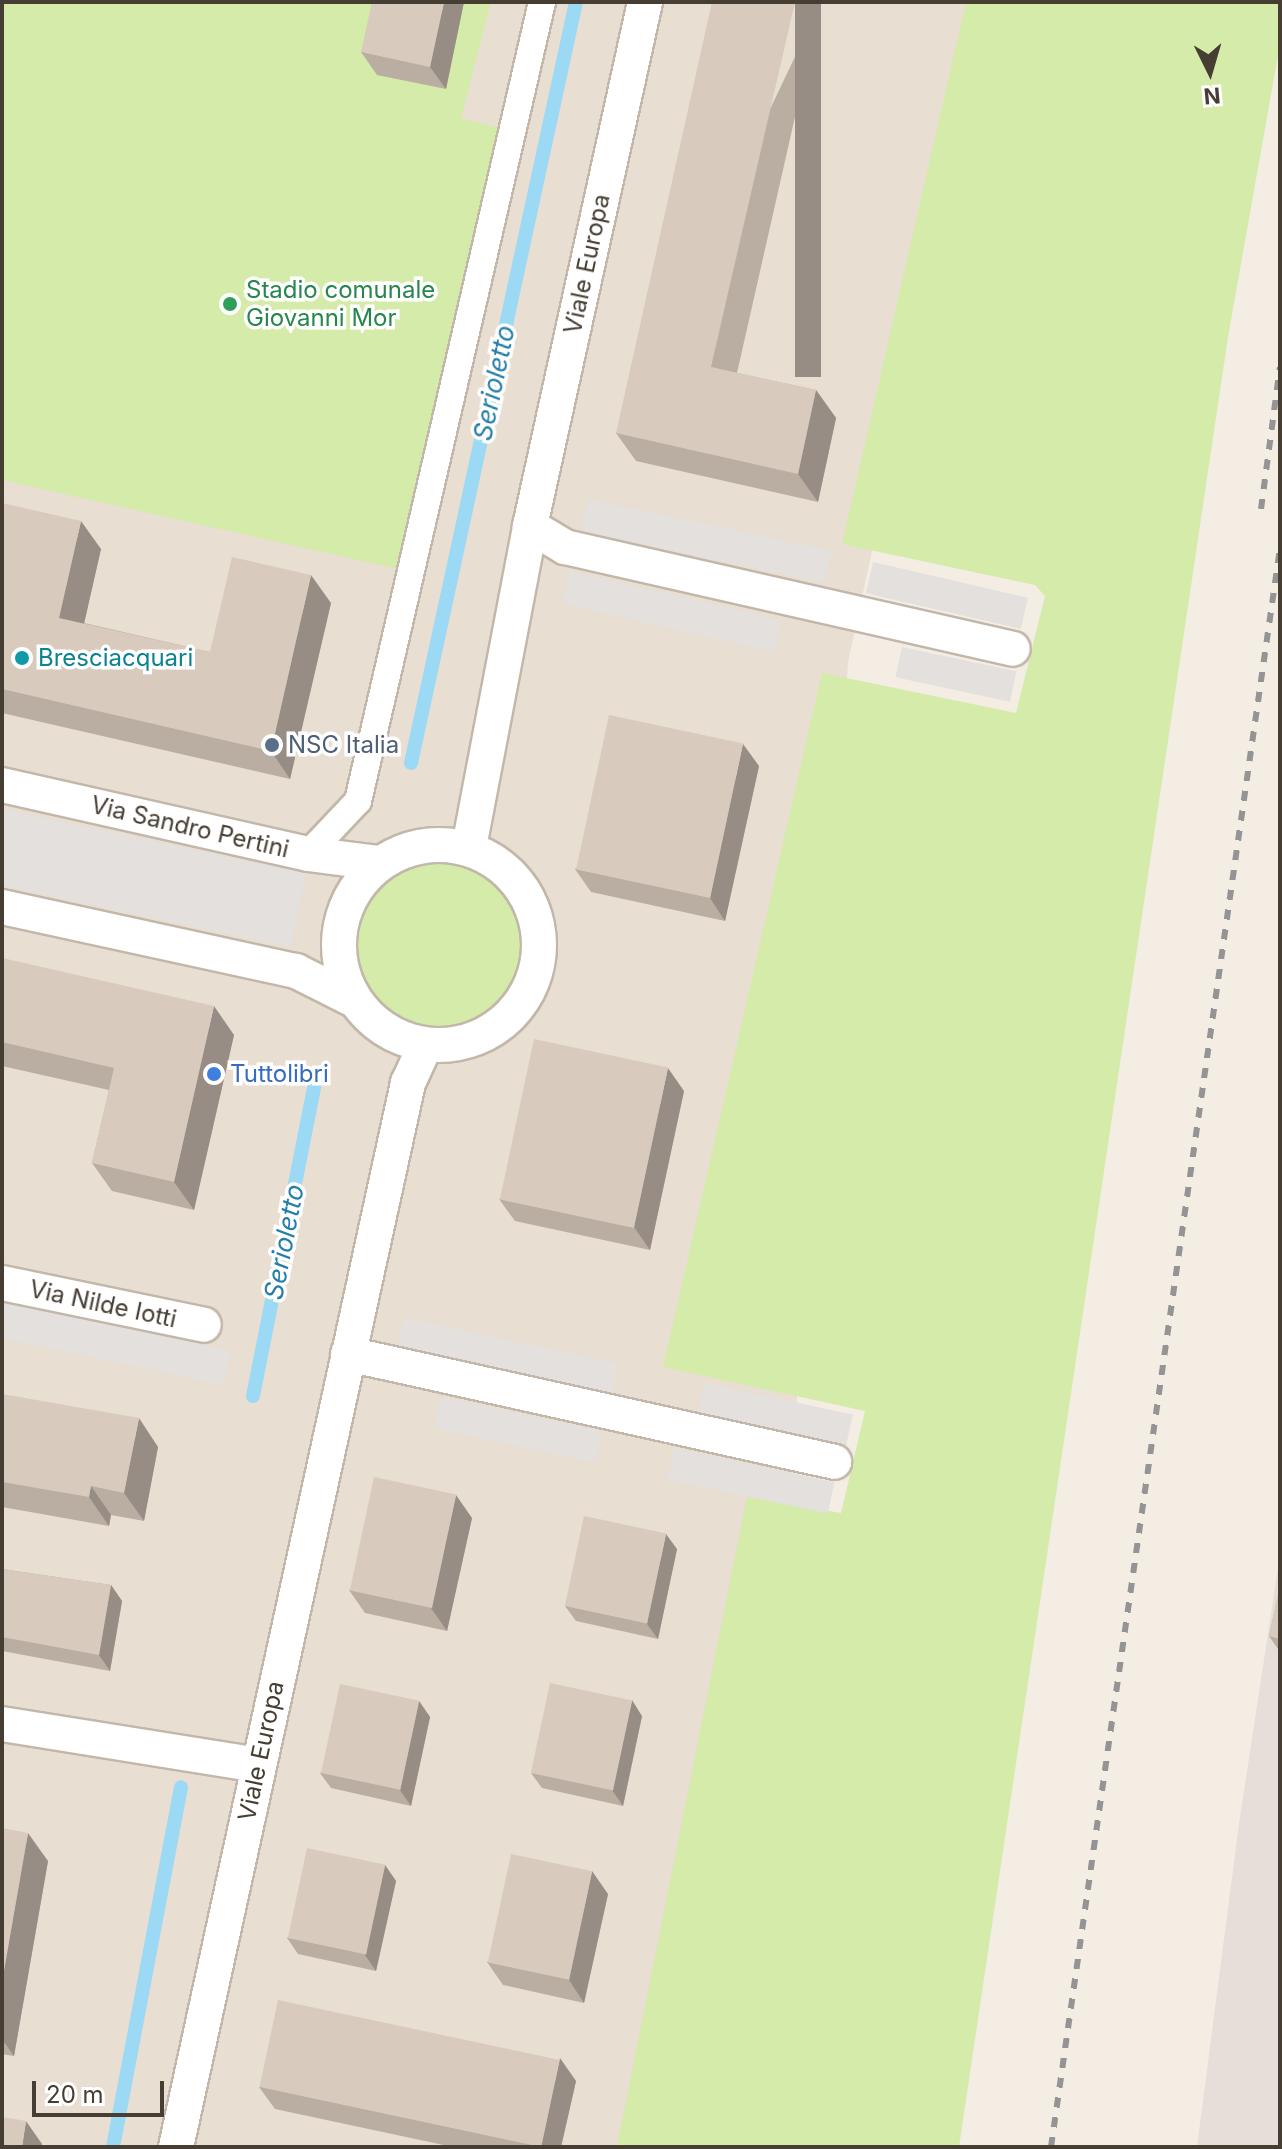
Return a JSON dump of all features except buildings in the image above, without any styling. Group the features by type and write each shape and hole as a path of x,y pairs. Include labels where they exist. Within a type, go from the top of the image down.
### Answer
{"street":[{"path":"308,854 358,801 542,2"},
{"name":"Viale Europa","path":"469,847 530,526 645,2"},
{"path":"530,526 565,547 1013,649"},
{"name":"Via Sandro Pertini","path":"2,785 308,854 379,863"},
{"path":"2,907 296,971 354,1000 384,1031 425,1046 473,1041 514,1015 538,973 539,920 514,874 469,847 422,845 379,863 347,902 337,952 354,1000"},
{"name":"Viale Europa","path":"176,2147 408,1083 425,1046"},
{"name":"Via Nilde Iotti","path":"2,1283 204,1325"},
{"path":"348,1354 834,1462"},
{"path":"2,1724 258,1765"}],"shaded area":[{"path":"2,2 991,2 848,662 790,1497 699,2147 2,2147"},
{"path":"588,499 832,551 825,583 581,531"},
{"path":"873,562 1028,598 1021,629 866,593"},
{"path":"570,571 781,620 774,652 563,603"},
{"path":"902,647 1016,671 1010,702 896,677"},
{"path":"2,809 306,874 291,947 2,886"},
{"path":"2,1302 231,1351 224,1385 2,1338"},
{"path":"404,1318 618,1364 612,1395 397,1349"},
{"path":"704,1383 853,1415 846,1445 698,1413"},
{"path":"441,1397 602,1431 596,1463 434,1428"},
{"path":"674,1448 834,1482 828,1513 667,1479"},
{"path":"1280,1555 1280,2147 1197,2147 1239,1824"}],"green space":[{"name":"Stadio comunale Giovanni Mor","path":"2,2 491,2 461,118 499,128 398,569 2,480"},
{"path":"966,2 1280,2 1280,44 1228,337 959,2147 617,2147 747,1497 841,1513 865,1411 663,1367 822,673 1016,713 1045,596 1035,585 842,544"},
{"path":"438,861 471,867 498,886 517,913 523,946 517,979 498,1006 471,1025 438,1031 405,1025 378,1006 359,979 353,946 359,913 378,886 405,867"}],"waterway":[{"name":"Serioletto","path":"411,763 576,2"},
{"name":"Serioletto","path":"253,1396 314,1087"},
{"path":"113,2147 181,1787"}],"railway":[{"path":"1261,509 1280,367"},
{"path":"1051,2147 1280,547"}],"place":[{"name":"Stadio comunale Giovanni Mor","path":"230,304"},
{"name":"Bresciacquari","path":"22,658"},
{"name":"NSC Italia","path":"272,745"},
{"name":"Tuttolibri","path":"214,1074"}]}
